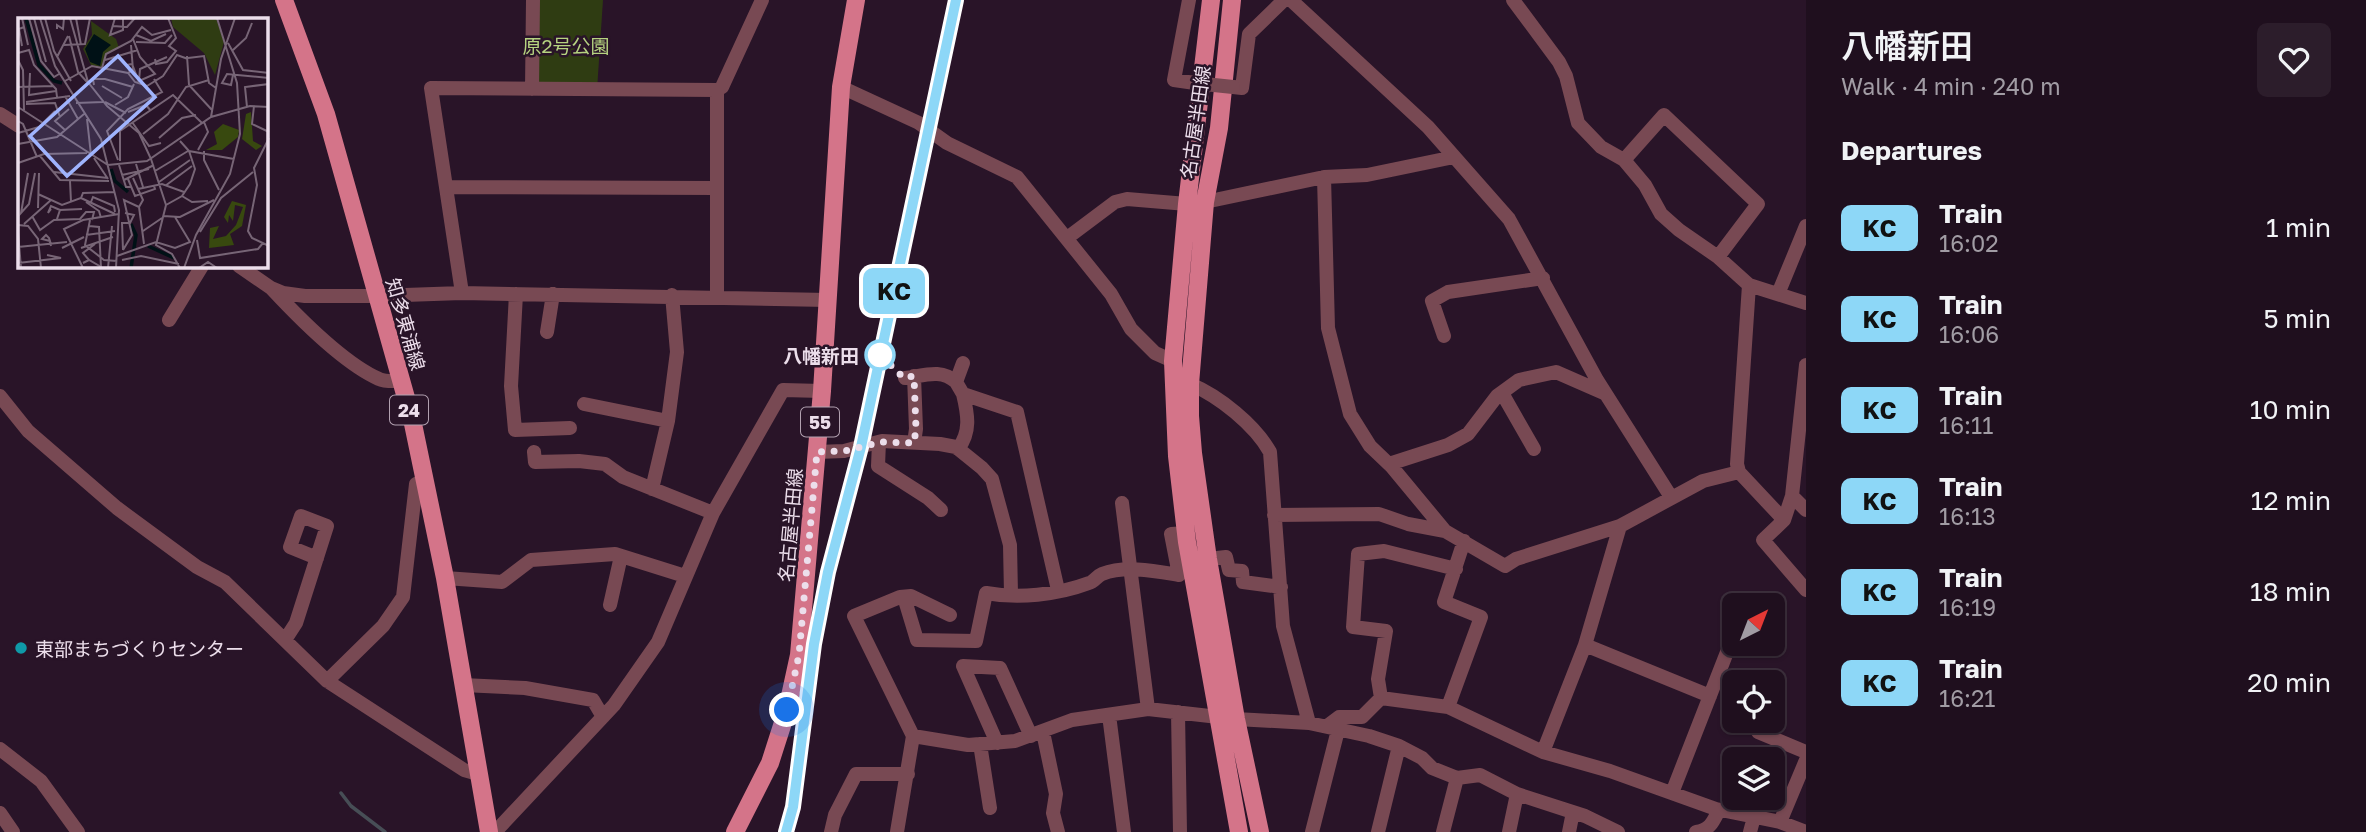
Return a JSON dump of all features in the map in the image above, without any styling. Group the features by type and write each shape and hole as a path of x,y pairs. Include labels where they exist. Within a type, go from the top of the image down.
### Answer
{"main road":[{"name":"知多東浦線","path":"284,0 326,114 412,419 445,578 489,832"},
{"name":"名古屋半田線","path":"735,832 770,763 787,710 799,655 822,391 841,87 856,0"},
{"name":"名古屋半田線","path":"1212,0 1196,203 1190,384 1193,453 1228,718 1239,832"},
{"name":"名古屋半田線","path":"1232,0 1219,128 1196,203 1173,361 1177,456 1186,533 1228,718 1260,832"}],"street":[{"path":"532,89 533,0"},
{"path":"462,293 431,88 717,90 722,87 762,0"},
{"path":"1189,0 1174,80 1242,88 1249,34 1284,0"},
{"path":"1291,0 1428,127 1509,219 1605,393 1671,497"},
{"path":"1513,0 1559,62 1566,76 1578,123 1601,147 1624,160 1645,184 1661,214 1718,257 1749,285 1806,303"},
{"path":"841,87 919,123 947,143 1009,172 1024,184 1111,294 1131,328 1155,353 1173,361"},
{"path":"717,90 717,298"},
{"path":"0,114 18,125"},
{"path":"1624,160 1664,115 1758,204 1718,257"},
{"path":"1067,238 1115,202 1127,199 1196,203 1324,177 1367,175 1454,157"},
{"path":"1324,177 1328,328 1350,414 1370,446 1389,464 1445,531"},
{"path":"447,187 717,188"},
{"path":"1778,294 1806,226"},
{"path":"169,320 201,268"},
{"path":"242,268 271,288 283,293 305,296 462,293 828,300"},
{"path":"1444,336 1432,301 1448,292 1543,278"},
{"path":"1749,285 1738,451 1739,472 1784,520"},
{"path":"271,288 304,324 354,363 381,380 401,381"},
{"path":"516,294 511,386 515,430 570,428"},
{"path":"548,332 553,294"},
{"path":"652,489 667,421 677,352 672,295"},
{"path":"958,449 967,436 967,414 960,388 963,363"},
{"path":"1806,365 1792,496 1784,520 1763,540 1806,590"},
{"path":"1389,464 1448,445 1468,434 1502,393 1519,380 1556,372 1605,393"},
{"path":"914,443 916,429 909,377 944,375 960,388 1017,412 1058,590"},
{"path":"1190,384 1202,389 1261,435 1270,452 1283,626 1309,723"},
{"path":"495,832 614,705 658,642 713,513 783,390 822,391"},
{"path":"1502,393 1534,449"},
{"path":"0,396 28,431 107,500 197,567 225,582 327,681 464,770 478,774"},
{"path":"584,404 667,421"},
{"path":"879,442 878,466 928,498 941,510"},
{"path":"817,452 844,451 879,442 940,444 958,449 992,479 1010,545 1011,594"},
{"path":"534,452 535,462 579,461 605,464 623,477 713,513"},
{"path":"1275,515 1379,514 1408,524 1445,531 1505,566 1516,559 1620,526 1703,481 1739,472"},
{"path":"327,681 383,626 403,597 416,484 425,480"},
{"path":"1792,496 1806,486"},
{"path":"1792,496 1806,510"},
{"path":"1122,503 1148,709"},
{"path":"1544,752 1585,645 1620,526"},
{"path":"904,597 918,640 975,641 986,593 1004,597 1011,594 1043,594 1091,583 1101,574 1130,569 1179,575 1171,534 1186,533"},
{"path":"1448,707 1481,617 1444,602 1464,541"},
{"path":"1381,698 1378,679 1386,631 1353,626 1357,554 1384,551 1455,569"},
{"path":"445,578 502,582 531,560 615,554 685,576"},
{"path":"610,605 621,556"},
{"path":"1208,559 1226,557 1228,570 1242,571 1243,582 1281,587"},
{"path":"285,640 296,623 317,558"},
{"path":"897,832 913,736 854,616 911,596 950,615"},
{"path":"1585,645 1710,696"},
{"path":"1672,793 1726,656"},
{"path":"997,743 963,666 1000,668 1037,734 1056,793 1052,813 1058,832"},
{"path":"463,685 525,688 593,700 603,717"},
{"path":"1381,698 1448,707 1544,752 1610,771 1719,810 1780,822 1806,832"},
{"path":"1312,832 1332,728 1339,717 1362,717 1381,698"},
{"path":"913,736 968,745 1015,741 1072,720 1148,709 1309,723 1369,736 1399,746 1422,758 1432,768 1457,778 1480,775 1517,794 1573,812 1618,832"},
{"path":"1178,712 1180,832"},
{"path":"1109,715 1124,832"},
{"path":"1760,733 1806,752"},
{"path":"980,744 990,808"},
{"path":"1378,832 1399,746"},
{"path":"0,749 41,780 78,832"},
{"path":"1780,822 1806,760"},
{"path":"831,832 835,815 856,775 908,775"},
{"path":"1443,832 1457,778"},
{"path":"1509,832 1517,794"},
{"path":"1696,832 1705,831 1713,823 1719,810"},
{"path":"1569,832 1573,812"},
{"path":"0,813 13,832"},
{"path":"1750,832 1754,817"}],"green space":[{"name":"原2号公園","path":"533,0 603,0 597,90 532,89"}],"waterway":[{"path":"341,793 351,806 385,832"}],"railway":[{"path":"786,832 793,807 814,644 828,572 861,447 956,0"}],"train":[{"name":"KC","path":"786,832 793,807 814,644 828,572 861,447 956,0"}],"place":[{"name":"八幡新田","path":"880,355"},
{"name":"東部まちづくりセンター","path":"21,648"}],"route":[{"path":"787,710 799,655 817,452 844,451 882,442 914,443 914,376 904,378 880,355"}]}
